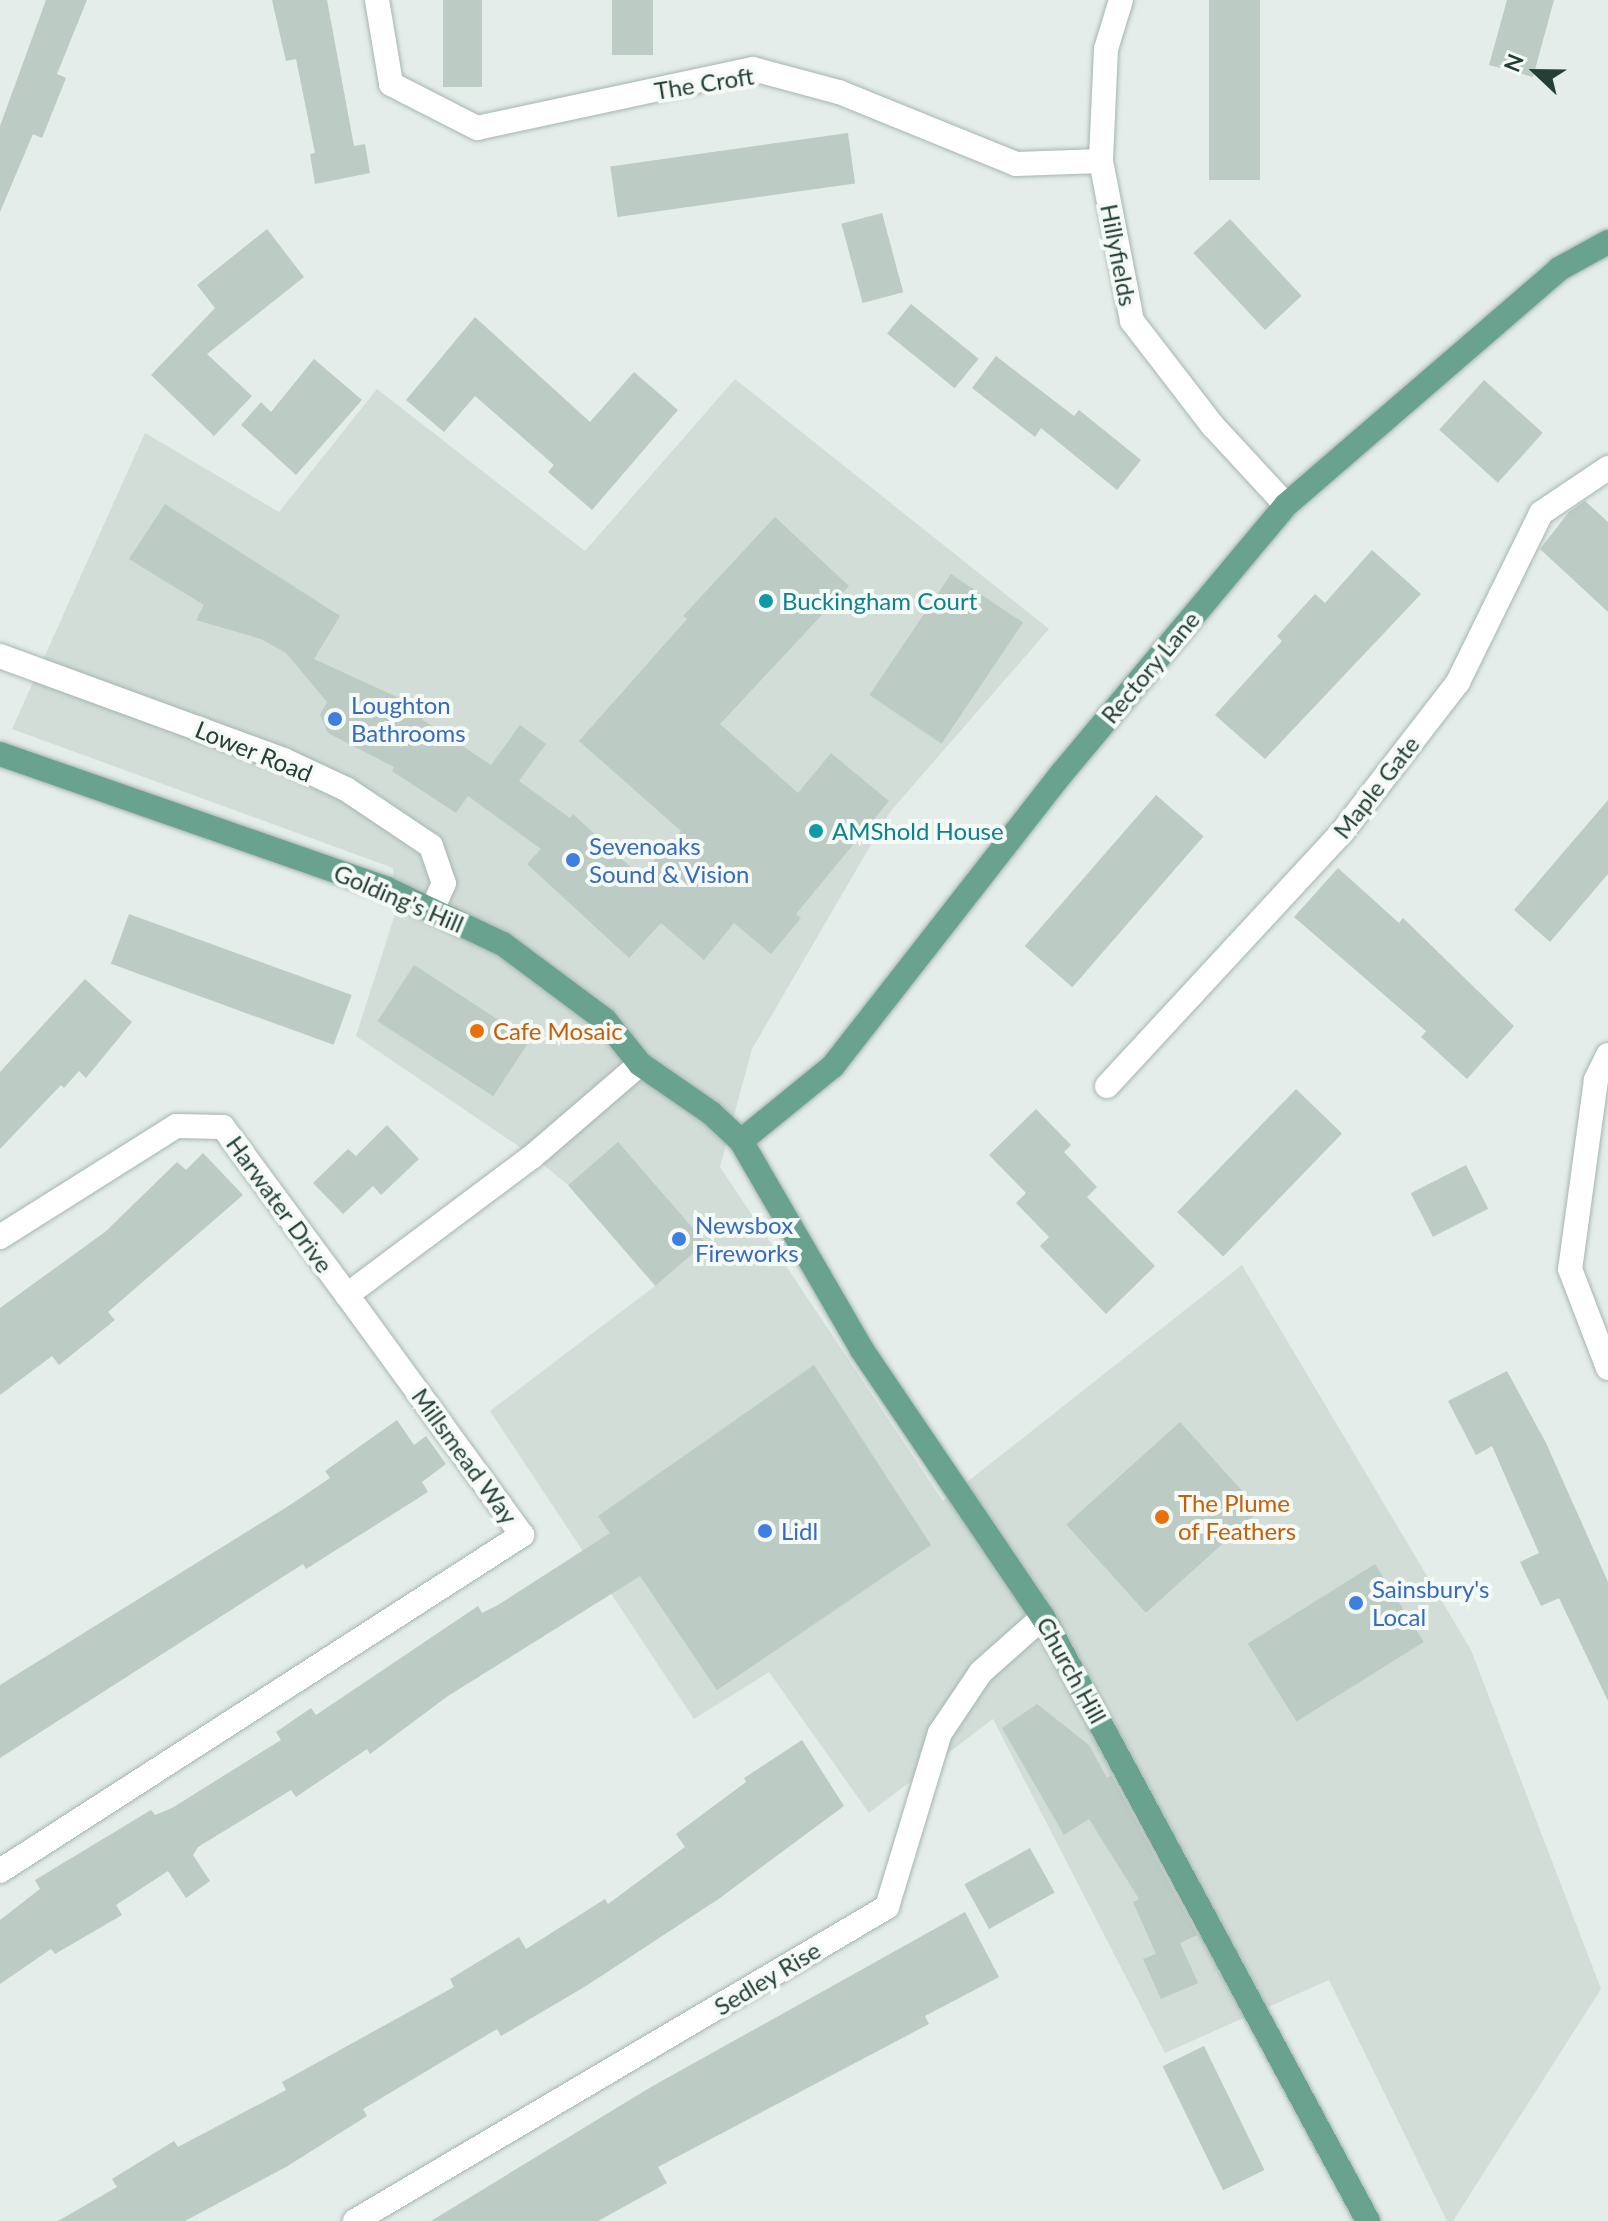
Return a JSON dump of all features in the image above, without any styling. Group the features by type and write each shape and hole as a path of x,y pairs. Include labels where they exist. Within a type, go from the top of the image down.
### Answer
{"main road":[{"name":"Rectory Lane","path":"741,1141 833,1066 1062,773 1286,505 1559,269 1606,250"},
{"name":"Golding's Hill","path":"0,754 387,889 503,944 557,980 605,1020 640,1064 711,1113 741,1141"},
{"name":"Church Hill","path":"741,1141 862,1350 1043,1617 1156,1819 1368,2221"}],"street":[{"name":"The Croft","path":"377,0 391,84 477,128 753,69 839,92 1016,164 1101,161"},
{"name":"Hillyfields","path":"1121,0 1106,49 1101,161 1132,321 1213,426 1286,505"},
{"name":"Maple Gate","path":"1107,1086 1343,831 1458,682 1541,513 1608,468"},
{"name":"Lower Road","path":"0,656 284,760 346,789 431,846 444,883 432,910"},
{"path":"1608,1055 1596,1080 1570,1269 1608,1368"},
{"path":"347,1295 533,1156 640,1064"},
{"name":"Harwater Drive","path":"0,1237 176,1126 223,1127 347,1295"},
{"name":"Millsmead Way","path":"0,1871 522,1535 347,1295"},
{"name":"Sedley Rise","path":"355,2221 887,1907 940,1733 981,1672 1043,1617"}],"shaded area":[{"path":"735,379 1049,629 890,812 752,1049 720,1167 943,1501 1242,1265 1471,1650 1601,1989 1453,2221 1447,2221 1329,1980 1165,2053 993,1719 869,1813 769,1672 694,1719 490,1411 655,1286 568,1185 533,1156 356,1036 397,908 393,868 12,729 145,433 279,512 377,389 585,551"}],"building":[{"path":"46,0 87,0 57,74 66,78 42,138 33,134 0,212 0,126"},
{"path":"272,0 327,0 354,146 365,144 370,173 315,184 310,154 315,153 296,59 286,61"},
{"path":"443,0 482,0 482,87 443,87"},
{"path":"612,0 653,0 653,55 612,55"},
{"path":"1209,0 1260,0 1260,180 1209,180"},
{"path":"1507,0 1554,0 1533,77 1489,65"},
{"path":"848,133 855,184 617,217 610,166"},
{"path":"882,213 903,292 863,303 841,224"},
{"path":"1230,219 1302,296 1265,330 1193,253"},
{"path":"267,229 304,277 207,354 252,396 214,436 151,375 215,308 197,285"},
{"path":"911,304 979,359 955,388 887,334"},
{"path":"475,317 590,422 634,372 678,410 592,510 548,472 554,465 475,396 444,432 406,400"},
{"path":"996,356 1074,416 1079,410 1141,460 1117,490 1041,428 1035,437 972,388"},
{"path":"314,359 362,400 296,475 241,425 261,402 271,412"},
{"path":"1484,380 1543,433 1498,483 1439,430"},
{"path":"1585,501 1608,522 1608,612 1540,549 1569,512"},
{"path":"165,504 340,616 314,659 421,708 417,716 491,765 520,725 546,744 519,781 570,818 573,814 640,876 681,831 579,741 687,619 683,616 775,517 849,586 720,724 798,793 831,753 889,801 796,914 801,918 771,954 734,923 704,960 661,923 629,958 527,864 541,849 468,796 456,813 392,771 394,767 328,733 320,715 327,702 286,653 261,639 196,620 204,605 129,559"},
{"path":"1372,550 1421,594 1265,759 1215,715 1282,641 1277,636 1315,594 1325,603"},
{"path":"951,574 1023,623 941,744 869,695"},
{"path":"1156,795 1204,836 1072,987 1025,946"},
{"path":"1608,800 1608,874 1550,942 1514,910"},
{"path":"1338,868 1399,923 1403,918 1514,1026 1467,1079 1421,1037 1426,1031 1294,917"},
{"path":"129,914 352,995 334,1045 111,964"},
{"path":"414,965 530,1040 493,1096 378,1021"},
{"path":"85,979 132,1022 86,1078 79,1071 64,1088 61,1085 0,1149 0,1072"},
{"path":"1296,1089 1342,1133 1223,1256 1177,1212"},
{"path":"1036,1109 1071,1145 1064,1152 1097,1187 1087,1197 1155,1266 1106,1314 1040,1246 1049,1237 1016,1203 1026,1193 989,1155"},
{"path":"387,1125 419,1159 381,1195 373,1186 343,1214 313,1183 348,1149 356,1156"},
{"path":"618,1142 705,1242 655,1286 568,1185"},
{"path":"203,1153 243,1195 108,1312 115,1320 59,1365 52,1356 0,1395 0,1308 105,1232 177,1162 186,1170"},
{"path":"1466,1165 1488,1209 1433,1237 1411,1193"},
{"path":"814,1365 931,1545 717,1690 640,1576 448,1696 370,1754 367,1749 296,1797 291,1790 198,1847 193,1855 210,1881 186,1898 168,1871 116,1905 122,1915 55,1954 51,1949 0,1984 0,1920 40,1889 35,1880 151,1810 155,1815 172,1808 281,1740 276,1732 311,1708 316,1715 478,1606 482,1613 498,1605 610,1533 598,1516"},
{"path":"1507,1371 1546,1443 1608,1582 1608,1701 1559,1598 1541,1606 1520,1562 1539,1553 1492,1446 1476,1455 1448,1401"},
{"path":"397,1420 414,1445 426,1436 446,1464 422,1482 428,1492 306,1569 303,1564 0,1758 0,1685 290,1505 330,1478 325,1471"},
{"name":"The Plume of Feathers","path":"1180,1422 1260,1510 1146,1613 1066,1524"},
{"name":"Sainsbury's Local","path":"1375,1564 1424,1642 1297,1722 1248,1643"},
{"path":"1037,1704 1089,1745 1107,1778 1111,1775 1197,1935 1180,1943 1198,1983 1161,1999 1143,1959 1156,1954 1133,1902 1139,1899 1089,1819 1064,1835 1002,1728"},
{"path":"802,1740 844,1806 720,1898 586,1986 501,2036 497,2029 363,2109 367,2116 286,2167 185,2221 58,2221 117,2187 112,2179 174,2141 178,2147 286,2090 282,2082 454,1987 450,1979 519,1937 526,1949 605,1899 608,1904 685,1847 676,1834 746,1782 744,1778"},
{"path":"1030,1848 1055,1893 989,1929 964,1884"},
{"path":"965,1912 999,1977 925,2016 929,2024 658,2167 667,2183 598,2221 431,2221 651,2087"},
{"path":"1204,2046 1264,2170 1223,2190 1163,2066"}],"place":[{"name":"Buckingham Court","path":"766,601"},
{"name":"Loughton Bathrooms","path":"335,719"},
{"name":"AMShold House","path":"816,831"},
{"name":"Sevenoaks Sound & Vision","path":"573,860"},
{"name":"Cafe Mosaic","path":"477,1031"},
{"name":"Newsbox Fireworks","path":"679,1239"},
{"name":"The Plume of Feathers","path":"1162,1517"},
{"name":"Lidl","path":"765,1531"},
{"name":"Sainsbury's Local","path":"1356,1603"}]}
